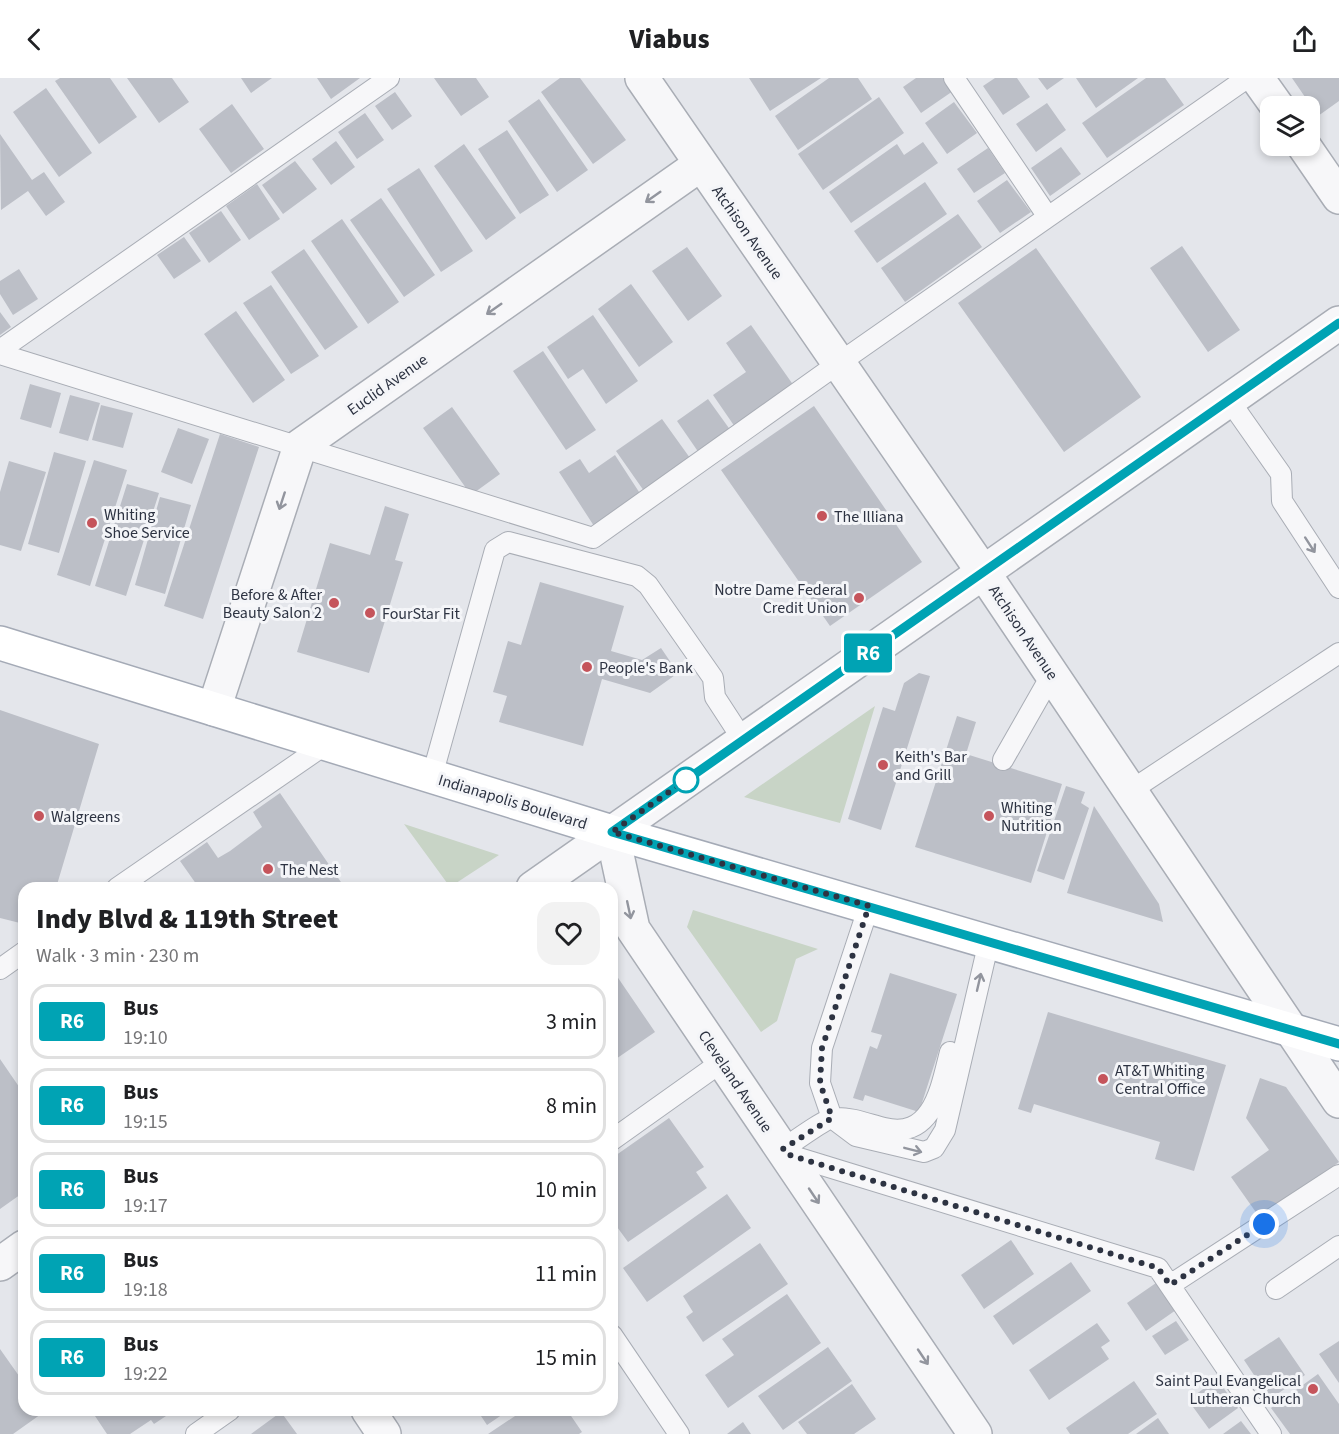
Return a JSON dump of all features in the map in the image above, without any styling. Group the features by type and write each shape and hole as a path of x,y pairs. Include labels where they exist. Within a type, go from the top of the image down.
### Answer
{"main road":[{"name":"Indianapolis Boulevard","path":"0,643 612,832 1339,1044"}],"street":[{"name":"Atchison Avenue","path":"642,78 983,572 1339,1101"},
{"path":"1257,78 1270,96"},
{"path":"1311,156 1339,197"},
{"name":"Euclid Avenue","path":"300,446 701,164"},
{"path":"541,882 1339,323"},
{"path":"214,709 300,446"},
{"name":"Cleveland Avenue","path":"612,832 633,929 975,1434"},
{"path":"0,1264 18,1251"},
{"path":"372,1416 384,1434"}],"lane":[{"path":"0,352 389,78"},
{"path":"954,78 1048,217"},
{"path":"0,352 593,538 838,363 1247,78"},
{"path":"1229,400 1281,474 1282,501 1339,588"},
{"path":"432,776 495,550 508,542 637,576 648,585 713,678 715,697 743,740"},
{"path":"1130,791 1339,653"},
{"path":"1003,760 1052,674"},
{"path":"126,882 326,744"},
{"path":"869,906 822,1048 820,1083 832,1118 856,1136 924,1152 934,1148 945,1130 989,941"},
{"path":"0,969 18,956"},
{"path":"784,1151 832,1118 859,1121 887,1129 908,1129 922,1122 932,1110 944,1077 955,1034 972,1013"},
{"path":"618,1136 723,1061"},
{"path":"784,1151 1158,1268 1271,1434"},
{"path":"1170,1285 1339,1175"},
{"path":"1276,1289 1339,1246"},
{"path":"618,1344 679,1434"},
{"path":"196,1434 222,1416"}],"green space":[{"path":"875,706 840,823 744,797"},
{"path":"404,824 499,855 458,882 446,882"},
{"path":"693,910 818,949 796,959 777,1021 761,1032 687,927"}],"building":[{"path":"60,78 110,78 137,117 99,144 55,81"},
{"path":"127,78 172,78 189,102 159,123"},
{"path":"241,78 272,78 251,93"},
{"path":"317,78 360,78 331,99"},
{"path":"434,78 476,78 489,97 461,116"},
{"path":"560,78 580,78 626,140 593,164 541,92"},
{"path":"749,78 821,78 770,111"},
{"path":"829,78 858,78 872,99 798,150 775,116"},
{"path":"916,78 944,78 953,91 921,113 903,87"},
{"path":"995,78 1017,78 1030,97 1003,115 983,86"},
{"path":"1038,78 1064,78 1047,90"},
{"path":"1076,78 1138,78 1096,108"},
{"path":"1146,78 1165,78 1184,105 1107,158 1082,123"},
{"path":"1292,78 1339,78 1339,101 1320,115 1320,96 1304,96"},
{"path":"46,88 92,153 59,177 13,112"},
{"path":"395,92 412,116 392,130 375,106"},
{"path":"879,97 904,133 823,190 798,154"},
{"path":"539,99 588,170 557,192 508,121"},
{"path":"954,102 977,133 947,154 925,123"},
{"path":"1047,103 1066,130 1036,152 1016,124"},
{"path":"232,104 264,149 231,173 199,129"},
{"path":"365,113 384,140 357,159 338,132"},
{"path":"507,130 549,195 520,214 478,149"},
{"path":"0,134 32,180 44,172 65,202 46,216 28,191 1,210"},
{"path":"336,141 355,167 331,185 312,159"},
{"path":"923,142 938,163 851,223 829,192 897,144 904,155"},
{"path":"464,144 516,218 486,240 434,166"},
{"path":"1061,147 1081,174 1050,196 1031,168"},
{"path":"988,148 1005,173 974,193 957,169"},
{"path":"295,161 317,189 283,214 262,185"},
{"path":"419,168 473,251 441,272 387,189"},
{"path":"1007,180 1031,212 1000,233 977,201"},
{"path":"925,182 947,214 877,263 854,231"},
{"path":"257,184 280,219 249,240 226,206"},
{"path":"381,198 435,275 404,297 350,220"},
{"path":"221,211 241,240 209,263 189,233"},
{"path":"958,214 982,247 905,302 881,268"},
{"path":"342,219 399,302 368,324 311,241"},
{"path":"184,237 201,261 174,279 157,255"},
{"path":"1182,246 1240,330 1208,352 1150,268"},
{"path":"687,247 722,296 688,321 652,271"},
{"path":"1036,248 1141,397 1064,452 958,303"},
{"path":"304,249 358,327 325,350 271,272"},
{"path":"19,269 38,299 13,315 0,294 0,281"},
{"path":"631,284 673,342 639,367 598,309"},
{"path":"271,285 319,356 291,374 243,303"},
{"path":"236,311 285,380 253,403 204,334"},
{"path":"0,312 11,327 0,335"},
{"path":"593,315 638,381 606,404 583,369 568,379 547,347"},
{"path":"751,325 794,386 735,427 713,395 746,372 726,343"},
{"path":"543,351 596,430 566,450 513,371"},
{"path":"30,384 61,393 51,428 20,419"},
{"path":"70,395 100,403 88,441 59,433"},
{"path":"708,399 731,431 699,453 677,421"},
{"path":"101,405 133,413 123,448 92,440"},
{"name":"The Illiana","path":"814,406 922,562 830,626 721,470"},
{"path":"452,407 500,474 471,495 423,428"},
{"path":"662,419 690,458 644,491 616,451"},
{"path":"178,428 209,439 192,484 161,472"},
{"path":"220,434 259,447 203,619 164,606"},
{"path":"54,452 86,461 59,553 28,544"},
{"path":"615,455 641,495 594,526 559,472 580,459 589,473"},
{"name":"Whiting Shoe Service","path":"94,460 127,470 90,586 57,575"},
{"path":"9,461 46,472 21,551 0,545 0,492"},
{"path":"127,484 159,493 126,596 95,586"},
{"path":"160,497 191,505 165,594 135,585"},
{"path":"385,506 409,514 395,560 403,562 369,673 297,652 330,543 370,555"},
{"name":"People's Bank","path":"540,582 624,606 611,651 642,660 661,648 678,673 650,693 602,679 583,746 499,722 507,696 493,692 508,641 521,645"},
{"name":"Keith's Bar and Grill","path":"919,673 930,676 881,830 848,819 883,707 895,711 904,683"},
{"name":"Walgreens","path":"0,710 99,744 58,882 18,882 18,922 0,918"},
{"name":"Whiting Nutrition","path":"957,716 976,722 966,754 1062,784 1031,883 915,847"},
{"path":"1066,786 1085,792 1081,803 1089,808 1064,880 1037,871"},
{"path":"280,793 341,882 195,882 180,861 207,842 218,858 230,851 262,827 253,812"},
{"path":"1094,806 1159,904 1163,922 1067,893"},
{"path":"890,973 957,994 919,1112 865,1095 863,1101 853,1098 870,1046 877,1049 882,1035 871,1032"},
{"path":"618,978 655,1032 618,1058"},
{"name":"AT&T Whiting Central Office","path":"1048,1012 1226,1065 1194,1171 1155,1159 1160,1142 1034,1104 1031,1113 1018,1109"},
{"path":"0,1059 18,1085 18,1196 0,1209"},
{"path":"1260,1078 1286,1087 1339,1162 1260,1218 1231,1177 1269,1150 1246,1118"},
{"path":"669,1118 704,1167 696,1172 707,1188 628,1242 618,1228 618,1154"},
{"path":"727,1194 751,1228 647,1302 623,1268"},
{"path":"1011,1240 1034,1274 984,1309 961,1275"},
{"path":"760,1243 788,1284 703,1342 686,1317 693,1312 683,1296"},
{"path":"1071,1262 1091,1291 1013,1345 993,1316"},
{"path":"1156,1283 1176,1310 1146,1331 1127,1303"},
{"path":"787,1294 821,1343 728,1408 705,1375 734,1355 722,1339"},
{"path":"1176,1321 1189,1340 1165,1355 1152,1336"},
{"path":"1097,1323 1110,1341 1101,1347 1109,1359 1049,1400 1029,1370"},
{"path":"1279,1337 1305,1375 1270,1399 1244,1360"},
{"path":"1339,1341 1339,1383 1319,1354"},
{"path":"828,1347 852,1381 783,1430 758,1396"},
{"path":"0,1349 18,1374 18,1416 38,1416 13,1434 0,1434"},
{"name":"Saint Paul Evangelical Lutheran Church","path":"1318,1374 1339,1404 1339,1434 1290,1434 1271,1408"},
{"path":"1217,1379 1238,1408 1209,1429 1188,1400"},
{"path":"1134,1381 1157,1414 1128,1434 1070,1434 1066,1428"},
{"path":"852,1384 876,1419 854,1434 807,1434 798,1422"},
{"path":"95,1416 166,1416 154,1424 151,1420 130,1434 107,1434"},
{"path":"276,1416 284,1416 297,1434 251,1434"},
{"path":"481,1416 500,1416 487,1425"},
{"path":"515,1416 571,1416 582,1432 579,1434 488,1434"},
{"path":"1158,1418 1169,1434 1136,1434"},
{"path":"1241,1421 1251,1434 1223,1434"},
{"path":"743,1422 751,1434 727,1434"}],"bus line":[{"name":"R6","path":"1339,323 612,832 1339,1044"}],"place":[{"name":"The Illiana","path":"822,516"},
{"name":"Whiting Shoe Service","path":"92,523"},
{"name":"Notre Dame Federal Credit Union","path":"859,598"},
{"name":"Before & After Beauty Salon 2","path":"334,603"},
{"name":"FourStar Fit","path":"370,613"},
{"name":"People's Bank","path":"587,667"},
{"name":"Keith's Bar and Grill","path":"883,765"},
{"name":"Walgreens","path":"39,816"},
{"name":"Whiting Nutrition","path":"989,816"},
{"name":"The Nest","path":"268,869"},
{"name":"AT&T Whiting Central Office","path":"1103,1079"},
{"name":"Saint Paul Evangelical Lutheran Church","path":"1313,1389"}],"route":[{"path":"686,780 612,832 869,906 822,1048 820,1083 832,1118 783,1149 786,1154 1158,1268 1170,1285 1264,1224"}]}
